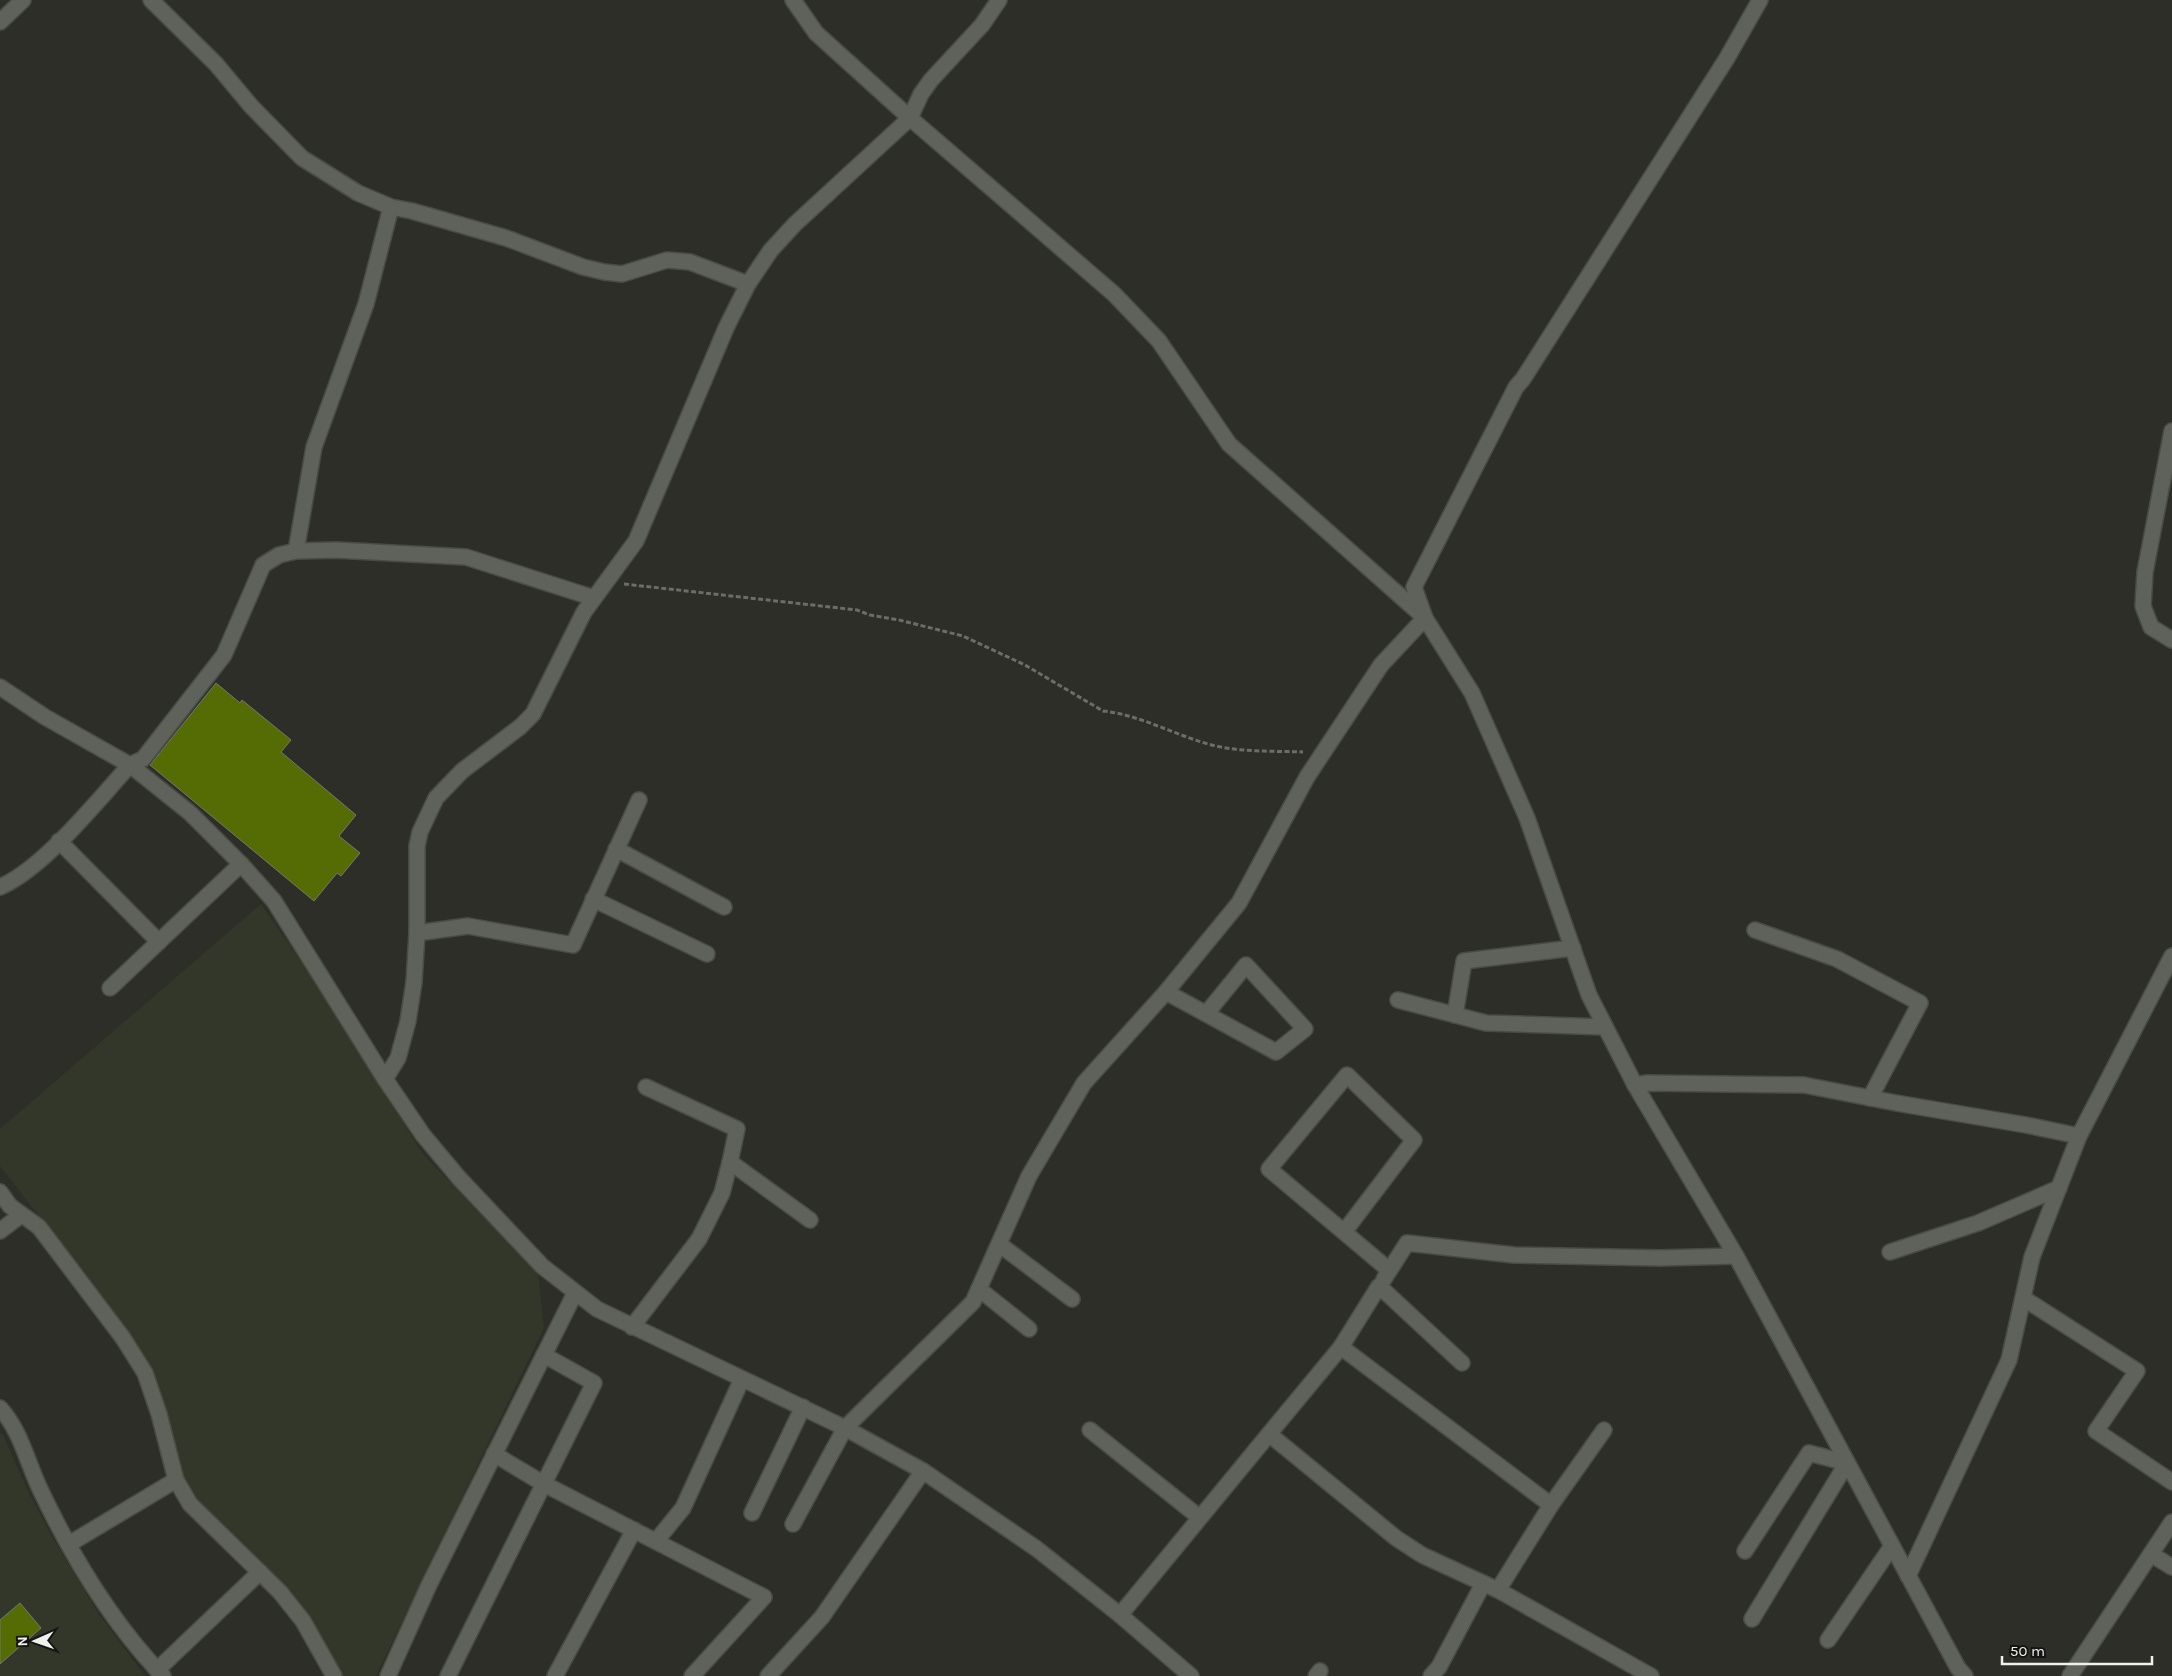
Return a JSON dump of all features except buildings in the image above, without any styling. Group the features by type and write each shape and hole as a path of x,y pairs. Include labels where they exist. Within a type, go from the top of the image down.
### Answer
{"street":[{"path":"0,22 24,0"},
{"path":"151,0 216,64 252,106 302,158 358,193 391,207 412,211 506,238 604,272 622,274 667,260 690,262 748,284"},
{"path":"793,0 816,33 910,118 1114,294 1159,341 1229,444 1425,618"},
{"path":"385,1079 398,1058 408,1021 414,982 417,933 417,846 420,832 436,798 462,771 520,727 532,714 584,612 636,540 726,328 748,284 772,250 795,224 910,118 931,80 982,26 999,0"},
{"path":"1760,0 1727,58 1523,380 1516,387 1414,587 1425,618 1472,693 1527,818 1589,995 1605,1027 1635,1085 1736,1256 1959,1673"},
{"path":"296,550 314,447 366,304 391,207"},
{"path":"2172,431 2145,572 2143,606 2152,627 2172,640"},
{"path":"0,887 12,882 36,864 59,842 130,765 143,759 224,655 263,565 269,559 296,550 466,557 594,598"},
{"path":"793,1524 845,1428 973,1302 1029,1176 1084,1083 1166,992 1239,903 1308,777 1381,665 1425,618"},
{"path":"0,687 45,717 130,765 190,813 241,864 274,902 385,1079 423,1135 459,1178 542,1266 597,1309 845,1428 923,1472 1037,1549 1120,1615 1191,1676"},
{"path":"417,933 468,926 573,945 638,800"},
{"path":"59,842 159,942"},
{"path":"616,849 724,907"},
{"path":"110,988 241,864"},
{"path":"593,900 707,954"},
{"path":"1755,930 1837,959 1920,1003 1870,1098"},
{"path":"1455,1015 1464,961 1573,948"},
{"path":"1908,1576 2009,1360 2032,1257 2079,1136 2172,956"},
{"path":"1166,992 1206,1014 1276,1052 1304,1029 1246,965 1206,1014"},
{"path":"1398,1000 1486,1023 1605,1027"},
{"path":"1344,1232 1414,1140 1347,1075 1269,1169 1389,1270"},
{"path":"1635,1085 1804,1085 2026,1124 2079,1136"},
{"path":"632,1327 699,1239 722,1193 737,1129 646,1087"},
{"path":"730,1162 810,1220"},
{"path":"1890,1252 1978,1223 2059,1188"},
{"path":"0,1192 10,1206 38,1227 123,1338 145,1373 159,1414 176,1480 190,1504 280,1592 303,1620 334,1676"},
{"path":"0,1230 21,1215"},
{"path":"1120,1615 1341,1347 1407,1243 1514,1255 1660,1258 1736,1256"},
{"path":"999,1244 1072,1299"},
{"path":"1379,1286 1462,1363"},
{"path":"979,1289 1029,1329"},
{"path":"388,1676 429,1586 575,1293"},
{"path":"2023,1298 2137,1371 2096,1431 2172,1482"},
{"path":"1341,1347 1551,1504"},
{"path":"448,1676 594,1383 544,1355"},
{"path":"656,1541 683,1508 742,1379"},
{"path":"752,1513 802,1407"},
{"path":"0,1408 12,1422 40,1490 110,1614 160,1673 260,1572"},
{"path":"1090,1430 1199,1517"},
{"path":"1498,1590 1551,1504 1604,1430"},
{"path":"1269,1434 1396,1538 1422,1555 1498,1590 1646,1675"},
{"path":"1745,1551 1809,1453 1847,1463"},
{"path":"494,1454 544,1484 764,1597 692,1676"},
{"path":"1752,1619 1847,1463"},
{"path":"768,1676 822,1617 923,1472"},
{"path":"69,1544 176,1480"},
{"path":"2070,1676 2172,1522"},
{"path":"555,1676 634,1530"},
{"path":"1828,1640 1892,1546"},
{"path":"2151,1554 2172,1567"},
{"path":"1431,1676 1439,1667 1484,1584"}],"path":[{"path":"606,582 857,610 870,615 899,620 964,636 1025,665 1103,711 1117,712 1172,733 1225,748 1324,754"}],"shaded area":[{"path":"261,904 303,964 423,1154 538,1273 544,1328 376,1676 342,1676 312,1621 289,1591 196,1500 184,1478 162,1403 145,1359 124,1325 0,1166 0,1129"},
{"path":"2,1433 30,1495 54,1540 98,1613 145,1676 0,1676 0,1435"}]}
